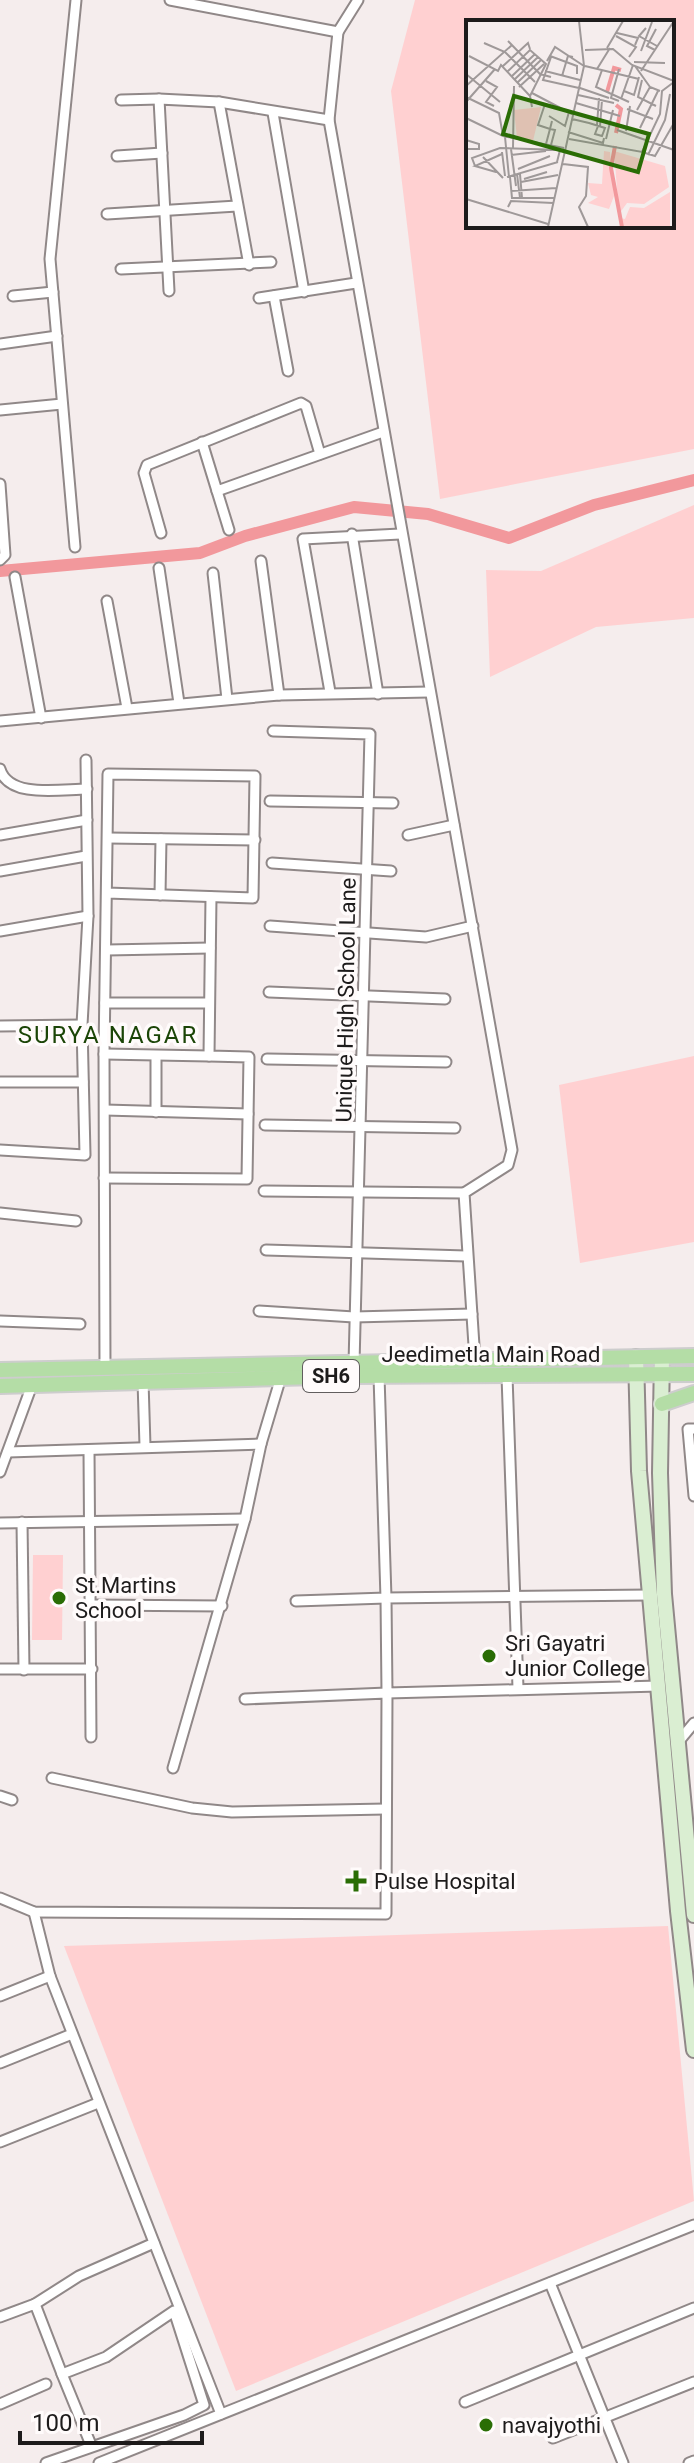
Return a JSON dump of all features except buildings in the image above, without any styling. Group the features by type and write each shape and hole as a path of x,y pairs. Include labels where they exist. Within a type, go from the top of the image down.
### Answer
{"main road":[{"name":"Jeedimetla Main Road","path":"0,1386 143,1381 178,1372 354,1364 694,1356"},
{"name":"Jeedimetla Main Road","path":"0,1370 105,1368 281,1377 637,1377 694,1374"},
{"path":"662,1404 694,1393"}],"street":[{"path":"75,547 51,238 76,0"},
{"path":"170,0 338,32"},
{"path":"264,1191 464,1193 512,1159 329,120 338,32 358,0"},
{"path":"159,99 169,291"},
{"path":"121,100 219,102 329,120"},
{"path":"219,102 249,265"},
{"path":"273,113 304,292"},
{"path":"117,156 162,153"},
{"path":"107,214 237,206"},
{"path":"121,269 271,262"},
{"path":"259,298 356,283"},
{"path":"13,296 53,292"},
{"path":"274,296 288,371"},
{"path":"0,344 57,336"},
{"path":"161,533 144,468 304,403 320,454"},
{"path":"0,410 62,404"},
{"path":"217,491 383,432"},
{"path":"202,442 229,530"},
{"path":"0,484 5,555 0,560"},
{"path":"330,692 303,539 352,534 400,534"},
{"path":"352,534 378,694"},
{"path":"261,561 279,695"},
{"path":"159,568 179,703"},
{"path":"213,573 227,699"},
{"path":"15,577 41,718"},
{"path":"107,601 127,708"},
{"path":"0,721 279,695 429,692"},
{"name":"Unique High School Lane","path":"273,731 370,734 367,931 361,1062 361,1191 354,1364"},
{"path":"0,1150 85,1155 82,1025 88,916 86,760"},
{"path":"0,769 3,779 15,787 87,789"},
{"path":"105,1368 104,1054 108,774 255,776 253,898 107,893"},
{"path":"270,801 370,800 393,803"},
{"path":"0,835 87,820"},
{"path":"408,835 454,825"},
{"path":"108,838 255,840"},
{"path":"160,895 161,839"},
{"path":"0,871 86,856"},
{"path":"272,863 367,866 391,871"},
{"path":"209,1056 211,897"},
{"path":"0,931 88,916"},
{"path":"270,926 426,937 473,926"},
{"path":"107,950 210,948"},
{"path":"269,992 445,999"},
{"path":"105,1003 209,1003"},
{"path":"0,1026 82,1025"},
{"path":"104,1054 249,1057 247,1179 104,1178"},
{"path":"156,1056 156,1112"},
{"path":"267,1059 446,1062"},
{"path":"0,1082 83,1082"},
{"path":"105,1110 248,1114"},
{"path":"265,1125 455,1128"},
{"path":"464,1193 475,1361"},
{"path":"0,1213 76,1221"},
{"path":"266,1250 466,1256"},
{"path":"259,1311 354,1317 472,1314"},
{"path":"0,1321 80,1324"},
{"path":"636,1357 639,1471 678,1911 694,2050"},
{"path":"662,1357 660,1473 664,1594 694,1915"},
{"path":"0,1898 34,1912 386,1914 386,1598 379,1376"},
{"path":"507,1376 518,1688"},
{"path":"173,1768 222,1606 261,1444 281,1377"},
{"path":"143,1381 145,1446"},
{"path":"0,1472 32,1385"},
{"path":"694,1429 688,1429 694,1496"},
{"path":"8,1452 261,1444"},
{"path":"89,1450 91,1737"},
{"path":"0,1523 245,1519"},
{"path":"22,1522 24,1670"},
{"path":"296,1601 650,1595"},
{"path":"92,1605 222,1606"},
{"path":"0,1669 92,1669"},
{"path":"245,1699 518,1688 659,1686"},
{"path":"679,1741 694,1723"},
{"path":"52,1778 192,1808 232,1812 386,1809"},
{"path":"0,1796 12,1800"},
{"path":"34,1912 50,1976 221,2414"},
{"path":"0,1996 50,1976"},
{"path":"0,2063 72,2034"},
{"path":"0,2142 98,2103"},
{"path":"99,2463 694,2225"},
{"path":"0,2317 35,2304 79,2276 154,2243"},
{"path":"550,2283 623,2463"},
{"path":"35,2304 91,2445"},
{"path":"465,2402 694,2308"},
{"path":"46,2463 184,2415 204,2405 174,2311 106,2357 62,2374"},
{"path":"553,2438 694,2382"},
{"path":"0,2404 46,2384"}],"shaded area":[{"path":"415,0 694,0 694,449 440,499 391,91"},
{"path":"694,505 694,618 596,627 490,677 486,570 541,571"},
{"path":"694,1056 694,1242 580,1263 559,1085"},
{"path":"33,1555 63,1555 62,1640 32,1640"},
{"path":"668,1926 694,2201 236,2391 64,1946"}],"waterway":[{"path":"0,571 200,553 245,536 354,507 428,514 509,538 594,505 694,480"}],"place":[{"name":"St.Martins School","path":"59,1598"},
{"name":"Sri Gayatri Junior College","path":"489,1656"},
{"name":"Pulse Hospital","path":"356,1881"},
{"name":"navajyothi","path":"486,2425"}],"district":[{"name":"SURYA NAGAR","path":"108,1035"}]}
